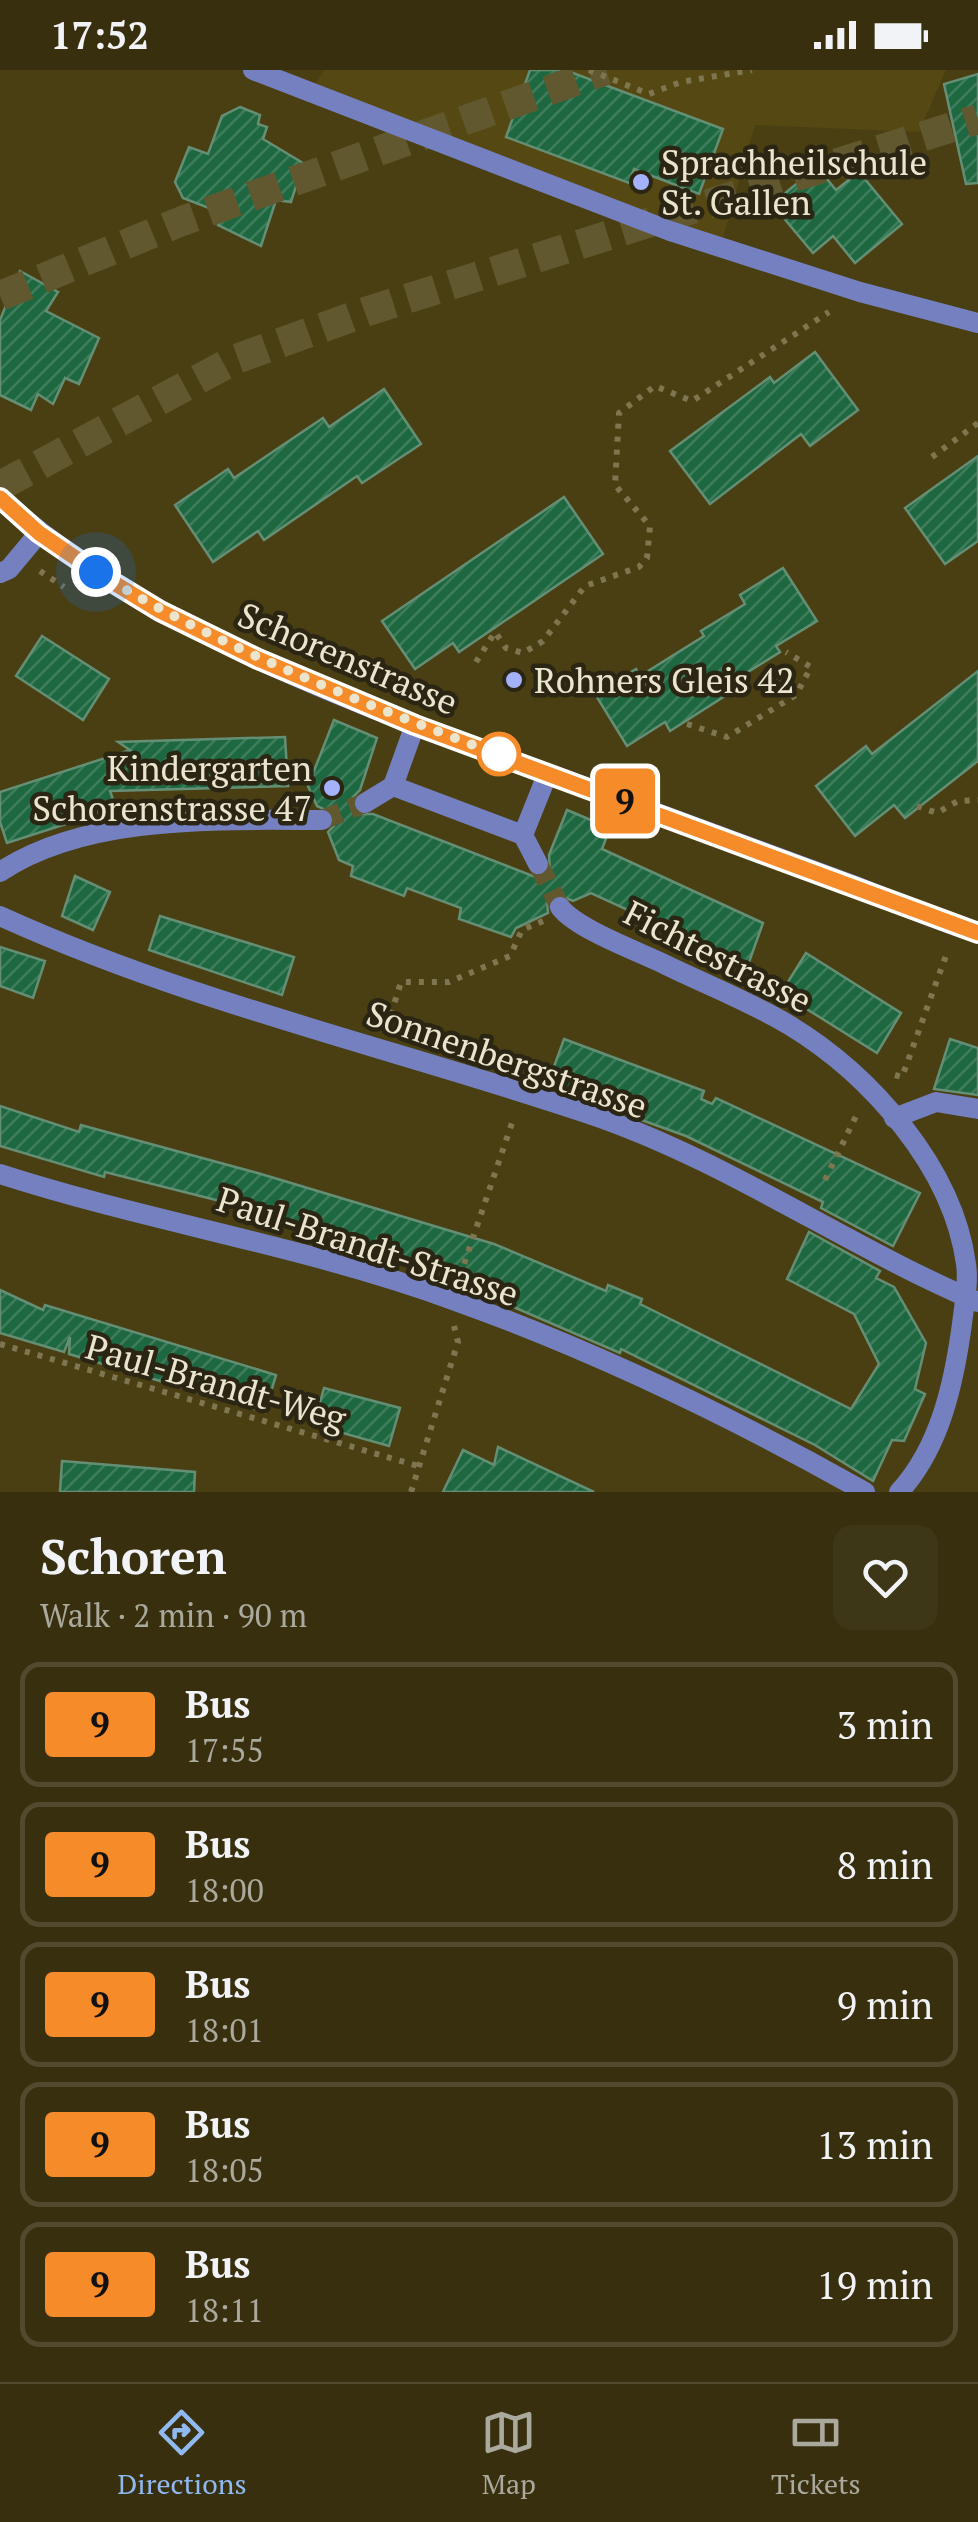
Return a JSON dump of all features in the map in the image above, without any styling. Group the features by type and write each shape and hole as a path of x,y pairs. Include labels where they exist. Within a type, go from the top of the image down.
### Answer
{"street":[{"path":"253,70 670,232 860,292 978,322"},
{"name":"Schorenstrasse","path":"0,498 39,533 160,611 415,725 978,933"},
{"path":"0,573 9,570 39,533"},
{"path":"365,803 393,786 415,725"},
{"path":"523,835 547,775"},
{"path":"393,786 523,835 538,864"},
{"path":"0,872 25,855 170,822 322,820"},
{"name":"Fichtestrasse","path":"561,910 791,1026 868,1087 929,1166 953,1217 972,1299 954,1379 920,1470 899,1492"},
{"name":"Sonnenbergstrasse","path":"0,916 58,942 234,1006 592,1115 760,1190 972,1299"},
{"path":"894,1118 936,1102 978,1109"},
{"name":"Paul-Brandt-Strasse","path":"0,1174 62,1194 234,1234 452,1300 628,1373 787,1448 865,1492"}],"path":[{"path":"589,70 649,94 680,82 752,70"},
{"path":"476,662 495,632 506,648 523,652 543,641 585,586 639,567 647,558 650,526 614,485 620,413 655,386 692,401 829,312"},
{"path":"932,457 978,423"},
{"path":"688,724 727,737 796,695 811,667 786,652"},
{"path":"917,806 937,813 958,801 978,800"},
{"path":"375,1027 386,1030 402,982 449,982 510,956 522,930 561,910"},
{"path":"825,1180 877,1067 902,1077 956,926"},
{"path":"478,1223 510,1129"},
{"path":"411,1492 458,1342 457,1333"},
{"name":"Paul-Brandt-Weg","path":"0,1344 418,1466"}],"shaded area":[{"name":"Sprachheilschule St. Gallen","path":"324,70 946,70 919,132 755,125 720,248 312,90"}],"building":[{"path":"530,70 565,70 723,129 699,194 634,169 629,183 506,137"},
{"path":"978,74 978,183 966,184 944,84"},
{"path":"240,107 260,115 258,124 267,127 263,139 303,163 291,202 276,200 261,246 218,225 222,213 183,198 175,182 189,147 208,154 222,116"},
{"path":"817,167 836,190 859,172 902,224 855,263 833,236 813,253 772,204"},
{"path":"20,271 58,292 46,311 99,338 79,384 65,378 53,404 38,394 31,410 0,395 0,320"},
{"path":"815,352 858,410 810,446 801,434 710,504 670,451 770,377 774,383"},
{"path":"384,389 421,444 362,483 357,476 264,540 258,531 213,562 175,505 228,469 234,478 323,418 329,427"},
{"path":"978,456 978,541 945,564 905,508"},
{"path":"564,497 603,554 459,652 453,643 415,669 382,621"},
{"path":"783,568 817,621 776,646 780,652 735,680 739,687 670,731 665,722 627,746 595,694 636,669 640,676 704,636 701,631 745,604 740,595"},
{"path":"42,636 109,679 83,720 16,676"},
{"path":"978,671 978,761 905,818 894,805 855,836 816,786 866,746 872,754"},
{"path":"334,720 377,738 360,790 353,797 358,814 373,814 538,878 550,871 549,855 567,810 610,828 602,849 763,923 748,965 591,893 573,901 556,894 547,902 548,913 516,928 511,937 459,919 461,908 407,888 404,896 351,876 353,866 339,860 328,832 334,826 334,814 317,806 308,786"},
{"path":"285,737 288,786 110,791 116,808 7,843 0,822 0,792 130,750 118,742"},
{"path":"75,876 110,892 93,930 62,916"},
{"path":"160,916 294,957 282,995 149,950"},
{"path":"0,947 45,961 33,998 0,986"},
{"path":"806,953 901,1013 877,1053 781,993"},
{"path":"564,1039 704,1091 701,1099 712,1104 716,1098 920,1193 893,1246 821,1208 823,1202 686,1136 547,1086"},
{"path":"950,1039 978,1048 978,1095 934,1089"},
{"path":"0,1106 79,1132 81,1125 261,1174 494,1244 606,1291 608,1285 642,1299 640,1304 851,1409 879,1364 854,1314 787,1279 809,1232 880,1271 876,1278 894,1287 926,1343 915,1389 925,1394 904,1441 892,1440 873,1481 815,1445 621,1349 620,1353 474,1290 478,1281 216,1200 105,1172 104,1177 0,1146"},
{"path":"0,1290 43,1310 45,1305 276,1375 265,1412 69,1354 70,1337 64,1352 0,1333"},
{"path":"324,1388 400,1408 389,1446 314,1425"},
{"path":"498,1447 594,1492 443,1492 463,1450 494,1465"},
{"path":"62,1461 195,1472 194,1492 60,1492"}],"tunnel":[{"path":"0,296 182,221 606,70"},
{"path":"0,486 236,359 368,311 978,119"},
{"path":"322,820 365,803"},
{"path":"538,864 560,907"}],"bus line":[{"name":"9","path":"0,498 39,533 96,572 160,611 258,659 415,725 978,933"}],"place":[{"name":"Sprachheilschule St. Gallen","path":"641,182"},
{"name":"Rohners Gleis 42","path":"514,680"},
{"name":"Kindergarten Schorenstrasse 47","path":"332,788"}],"route":[{"path":"96,572 160,611 258,659 415,725 502,756 499,754"}]}
